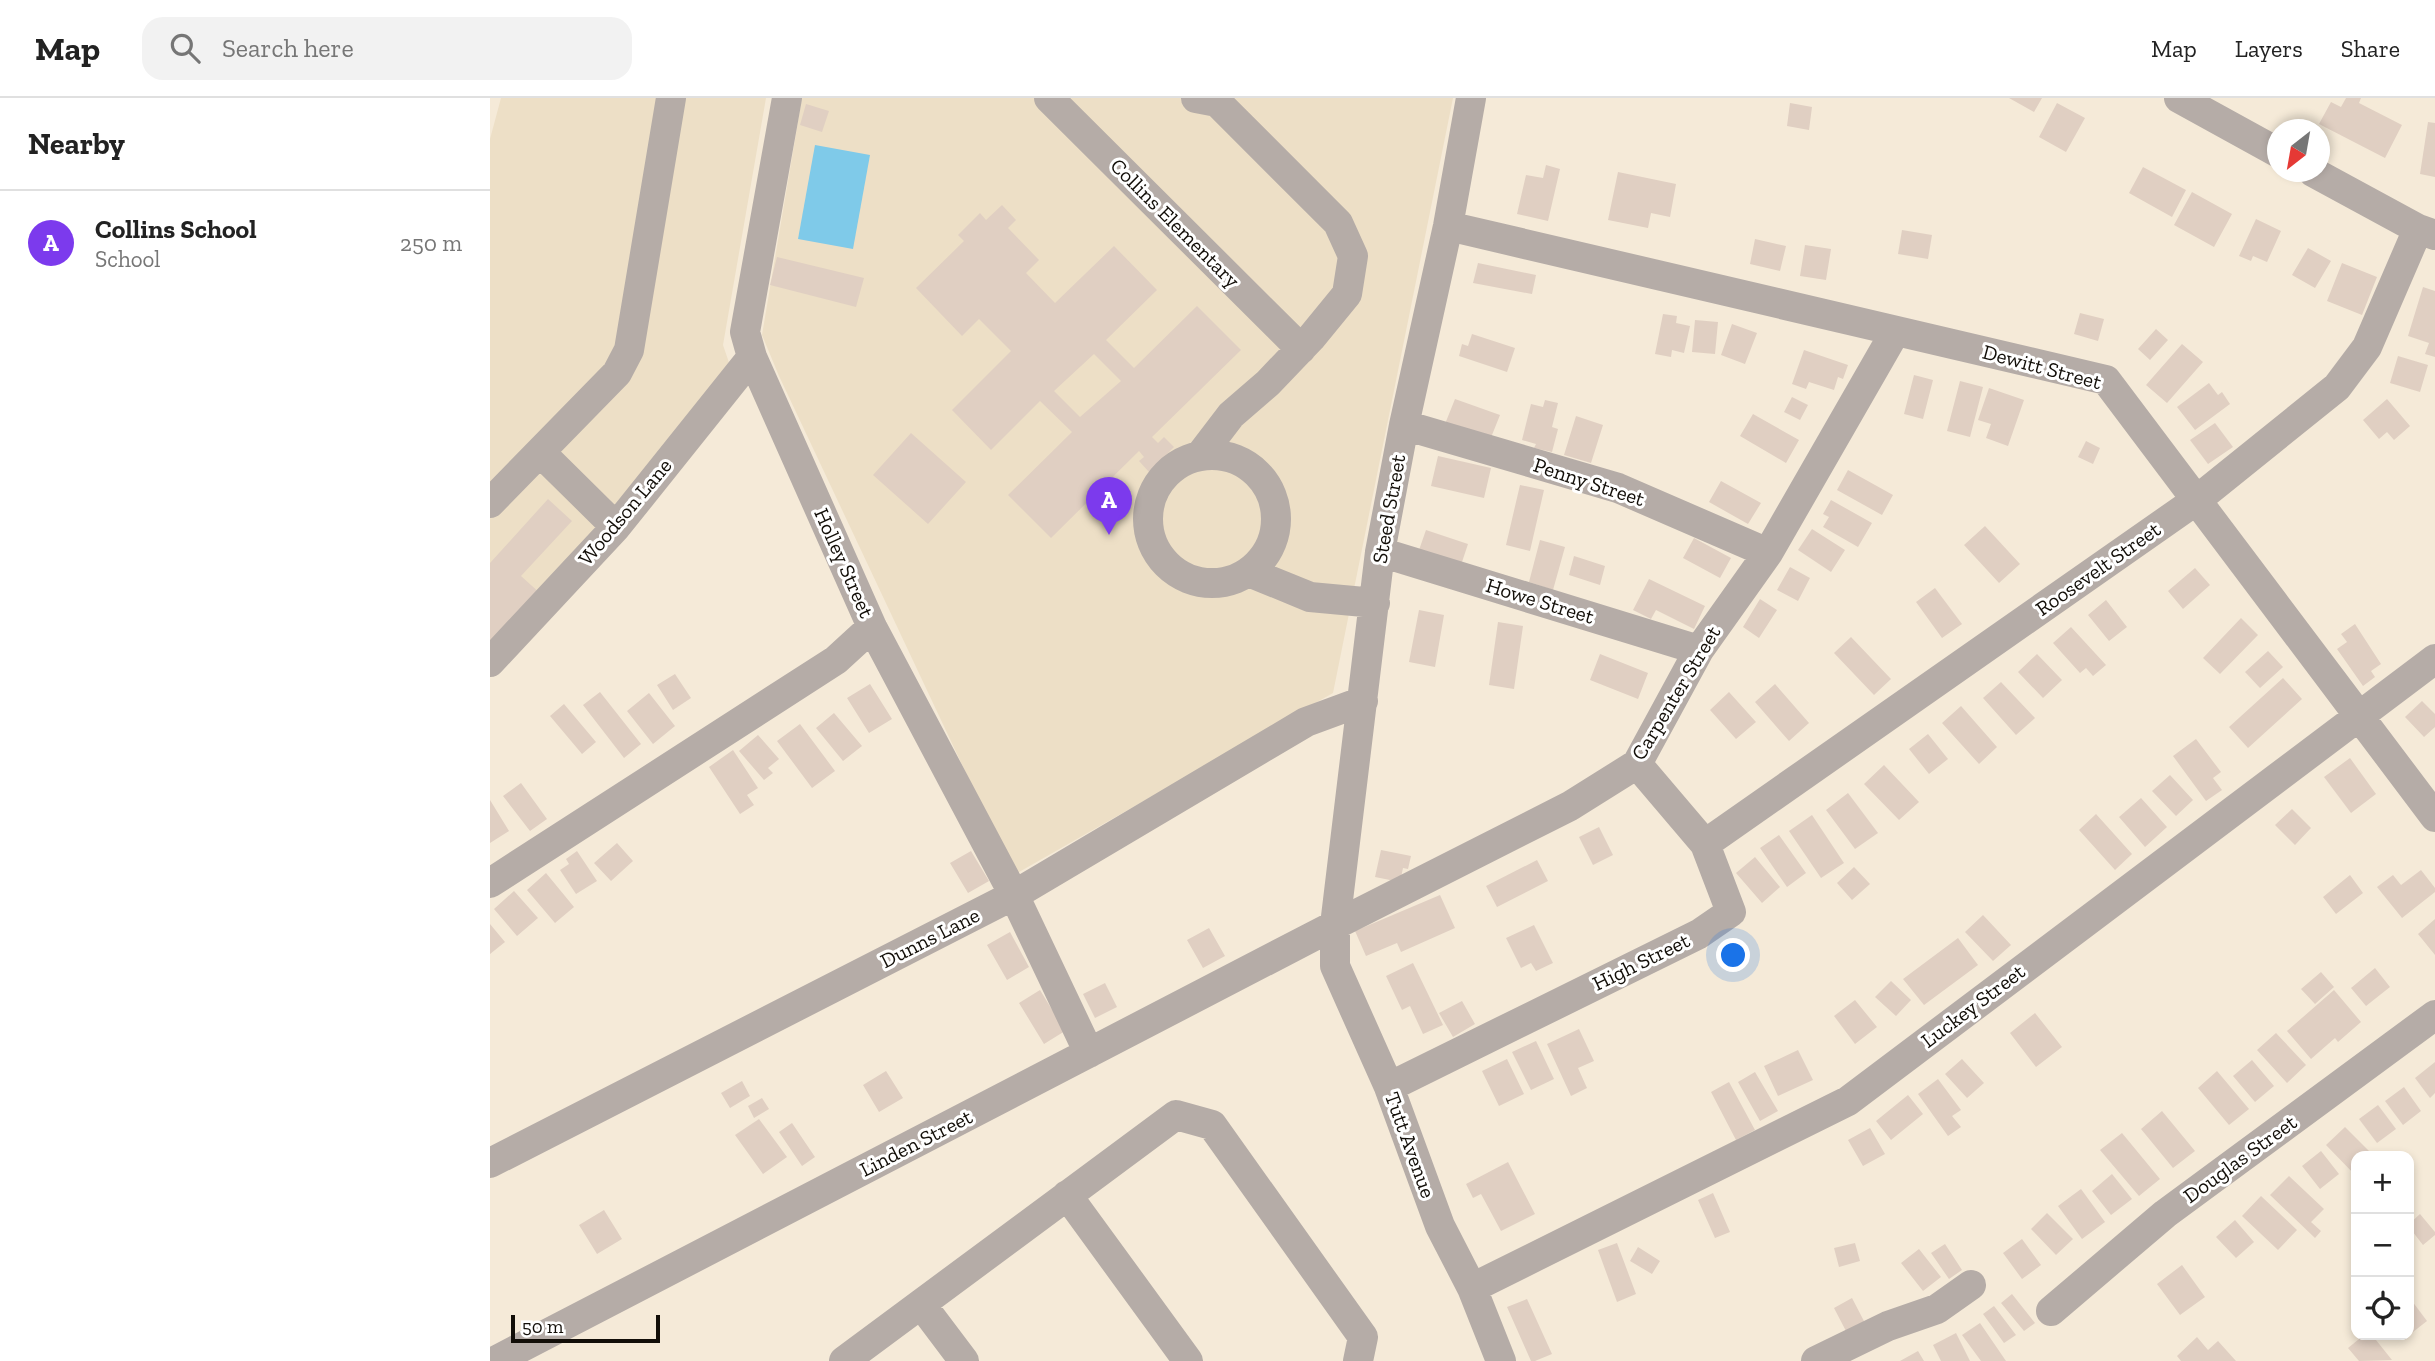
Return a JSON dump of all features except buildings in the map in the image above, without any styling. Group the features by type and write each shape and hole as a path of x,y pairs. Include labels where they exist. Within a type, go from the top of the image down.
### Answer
{"street":[{"path":"490,503 617,373 629,350 671,98"},
{"name":"Holley Street","path":"490,883 836,660 872,627 752,357 745,332 787,98"},
{"name":"Collins Elementary","path":"1049,98 1301,349"},
{"path":"1196,98 1217,102 1338,223 1353,256 1347,294 1301,349 1231,415 1202,453 1158,480 1147,513 1149,535 1163,561 1181,576 1222,583 1249,572 1269,550 1277,514 1266,482 1240,459 1202,453"},
{"name":"Steed Street","path":"1335,925 1380,552 1404,425 1448,226 1471,98"},
{"path":"2179,98 2267,146"},
{"path":"2330,181 2427,232"},
{"name":"Dewitt Street","path":"1448,226 2106,380 2435,817"},
{"name":"Roosevelt Street","path":"1705,844 2198,499 2337,387 2367,347 2427,232"},
{"name":"Carpenter Street","path":"1335,925 1570,807 1637,764 1699,650 1768,553 1895,332"},
{"name":"Woodson Lane","path":"490,662 616,527 752,357"},
{"name":"Penny Street","path":"1404,425 1618,488 1768,553"},
{"path":"540,452 616,527"},
{"name":"Howe Street","path":"1380,552 1699,650"},
{"path":"1249,572 1310,597 1375,604"},
{"path":"872,627 1014,895 1089,1053"},
{"name":"Luckey Street","path":"1472,1288 1848,1101 2435,659"},
{"name":"Dunns Lane","path":"490,1163 1014,895 1306,722 1363,701"},
{"name":"High Street","path":"1389,1087 1699,934 1731,912 1705,844 1637,764"},
{"name":"Linden Street","path":"495,1361 1335,925"},
{"name":"Tutt Avenue","path":"1335,925 1335,966 1389,1087 1440,1226 1472,1288 1501,1361"},
{"name":"Douglas Street","path":"2051,1311 2165,1214 2435,1015"},
{"path":"844,1361 1176,1115 1213,1125 1363,1337 1358,1361"},
{"path":"1067,1195 1188,1361"},
{"path":"1816,1361 1888,1326 1937,1309 1971,1285"},
{"path":"921,1304 964,1361"}],"shaded area":[{"path":"501,98 766,98 723,345 740,395 490,671 490,139"},
{"path":"802,98 1453,98 1333,693 1014,875 762,335"}],"water":[{"path":"815,145 870,155 853,249 798,239"}],"place":[{"name":"Collins School","path":"1109,535"}]}
